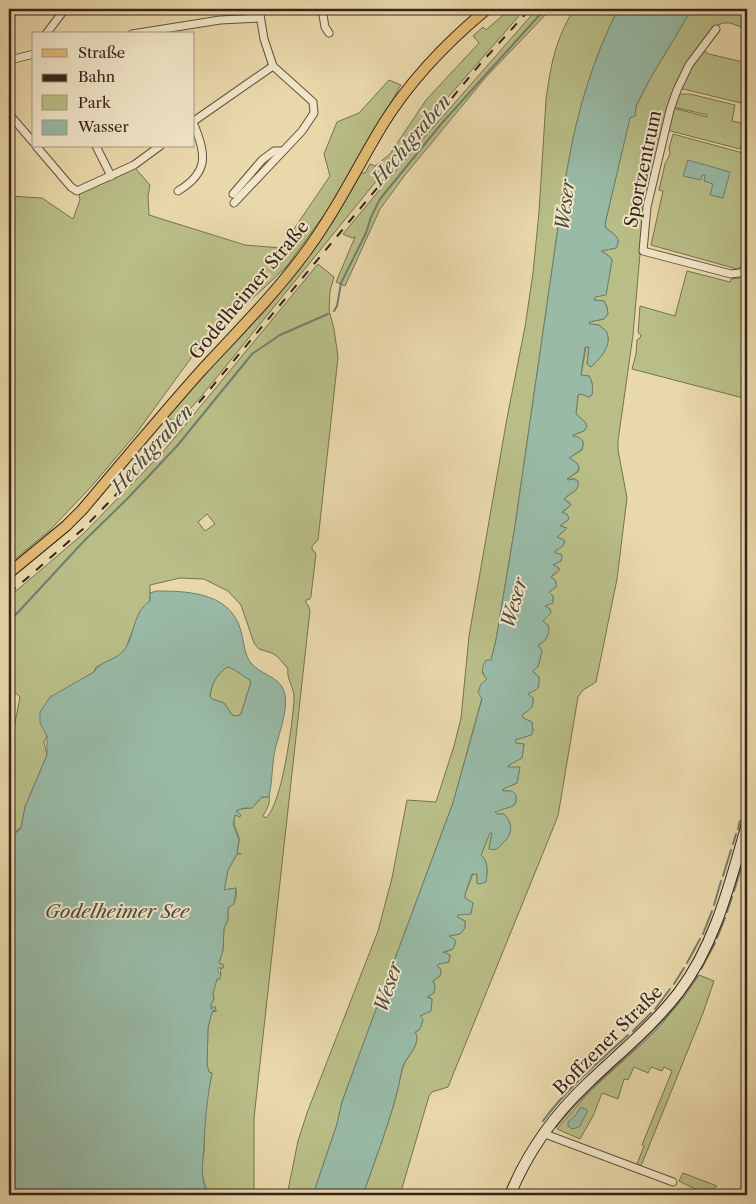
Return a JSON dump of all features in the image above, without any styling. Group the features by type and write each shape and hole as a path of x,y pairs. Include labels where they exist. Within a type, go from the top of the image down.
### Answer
{"main road":[{"name":"Godelheimer Straße","path":"9,572 47,542 82,510 174,402 288,274 329,220 382,125 407,90 436,55 487,9"}],"street":[{"path":"48,32 65,9"},
{"path":"234,203 302,131 314,112 315,107 313,102 273,66 264,39 259,9"},
{"path":"322,9 325,27 329,34"},
{"path":"144,32 212,21 260,18"},
{"name":"Sportzentrum","path":"716,29 689,65 670,110 647,207 643,251 731,274 747,272"},
{"path":"9,59 32,54"},
{"path":"195,120 273,66"},
{"path":"9,114 32,141"},
{"path":"178,192 195,178 203,164 203,153 195,128"},
{"path":"38,148 70,187 77,191 134,165 157,148"},
{"path":"97,148 110,176"},
{"path":"233,194 262,160 274,151 282,152"},
{"name":"Boffzener Straße","path":"510,1195 543,1136 569,1103 650,1026 684,984 702,954 717,921 747,824"},
{"path":"543,1136 673,1182"}],"green space":[{"path":"510,9 525,9 395,158 177,424 167,417 291,276 333,222 361,173 365,173 370,164 375,166 390,154 426,100 479,43 473,36 483,27 486,30"},
{"path":"537,9 551,9 486,77 405,175 380,209 345,286 336,282 355,237 352,238 343,234 401,164"},
{"path":"574,9 618,9 601,46 587,85 572,145 561,202 515,526 496,640 491,660 482,673 487,679 478,691 482,698 453,803 342,1102 337,1124 313,1195 287,1195 298,1141 307,1113 378,931 392,878 407,800 436,802 461,718 469,636 533,273 548,87 558,42"},
{"path":"692,9 747,9 747,29 730,23 716,26 700,46 680,79 662,129 644,207 633,335 618,441 627,498 617,579 596,682 583,690 578,697 558,816 448,1087 432,1092 429,1096 400,1195 363,1195 389,1121 403,1067 417,1041 415,1033 420,1029 423,1020 420,1016 431,1011 432,999 427,996 434,993 435,986 433,981 440,976 441,970 437,966 449,962 450,955 443,953 453,949 456,941 449,936 460,934 465,928 465,921 457,917 458,915 471,913 473,903 465,898 465,894 473,874 477,874 477,883 486,882 486,864 481,855 490,832 492,833 489,848 493,849 498,848 509,836 511,828 509,821 504,814 496,814 495,812 496,810 513,806 516,802 516,795 511,791 503,791 503,789 517,783 520,767 508,768 509,765 522,758 524,744 516,743 515,740 531,735 533,731 532,722 523,718 522,715 533,704 533,698 527,694 539,685 539,677 533,672 538,667 542,651 538,645 545,640 548,633 549,626 543,621 551,612 545,606 553,602 553,596 548,594 557,586 555,580 551,577 559,571 559,568 553,565 561,561 562,556 555,553 555,551 562,547 564,540 557,537 567,528 560,526 569,519 567,514 562,513 571,505 564,500 576,490 578,485 578,481 575,479 566,479 578,472 577,463 569,458 582,450 583,447 582,440 573,435 584,431 587,426 576,414 578,395 581,394 589,397 592,395 592,385 589,376 581,375 586,347 589,347 587,364 591,367 602,355 608,341 606,331 599,325 590,324 589,322 604,319 608,314 604,301 594,300 595,297 606,294 612,260 601,251 616,248 618,244 617,238 606,228 605,224 630,117 635,116 636,106 651,77"},
{"path":"702,50 709,54 747,63 747,112 741,110 745,93 743,93 741,103 679,88"},
{"path":"389,80 401,85 332,204 287,266 202,343 135,435 91,487 50,530 9,564 9,196 42,198 73,219 80,200 79,194 135,168 150,185 148,196 149,215 245,245 281,248 330,176 324,154 337,122 359,113"},
{"path":"678,94 690,94 735,105 732,121 746,124 740,149 667,130 673,108 707,117 707,115 674,107"},
{"path":"673,134 743,153 742,157 747,159 747,247 741,267 737,269 651,245 663,191 659,190 665,164 670,154 669,148"},
{"path":"318,264 334,277 330,291 329,310 338,357 318,540 312,546 316,554 311,596 310,599 306,600 310,610 254,1118 254,1195 208,1195 203,1179 201,1165 204,1152 205,1109 212,1073 209,1072 207,1065 208,1028 212,1012 216,1011 215,1007 211,1009 211,1004 214,999 214,986 221,975 220,969 223,968 219,963 223,950 224,928 228,920 228,908 236,897 236,888 224,890 228,870 238,854 239,838 234,818 235,815 241,815 236,813 239,809 252,808 262,797 269,797 268,806 263,816 266,818 272,810 286,762 294,695 288,676 288,669 278,657 259,649 254,643 241,605 228,591 204,579 180,578 150,585 150,601 139,613 126,648 119,656 96,667 94,672 73,685 44,742 47,755 25,807 21,828 17,830 15,838 9,847 9,753 20,697 9,687 9,597 83,534 162,453","holes":["207,514 215,524 205,531 198,522"]},
{"path":"687,271 730,282 731,279 747,277 747,399 632,369 637,340 641,335 638,333 640,306 675,316"},
{"path":"227,667 236,670 251,682 241,714 237,716 232,715 224,703 212,699 210,696 215,680"},
{"path":"699,975 714,981 703,1013 641,1166 637,1164 644,1146 642,1145 672,1071 664,1067 662,1071 651,1067 648,1073 634,1067 628,1080 624,1079 618,1099 602,1093 593,1116 580,1139 557,1129 591,1090 660,1026"},
{"path":"683,1173 717,1186 709,1194 703,1193 679,1181"}],"water":[{"name":"Weser","path":"618,9 692,9 651,77 636,106 635,116 630,118 605,224 606,228 617,238 618,244 616,248 601,251 612,260 606,295 595,297 594,300 604,301 608,314 604,319 589,322 590,324 599,325 606,331 608,341 602,355 591,367 587,364 589,347 585,347 581,375 589,376 592,385 592,395 589,397 581,394 578,395 576,414 587,426 584,431 573,435 582,440 583,446 582,449 569,458 577,463 579,468 577,472 567,479 578,481 578,485 576,490 564,499 571,505 562,512 567,514 569,519 560,526 567,528 557,537 564,540 564,544 555,551 555,553 562,556 561,561 553,565 559,568 551,577 555,580 557,586 549,592 553,596 553,603 545,606 550,609 551,613 543,621 549,630 545,640 538,645 542,651 538,667 533,672 539,677 539,685 528,694 533,698 533,704 522,715 523,718 532,722 533,731 531,735 515,740 516,743 524,744 522,758 508,767 520,767 517,783 503,789 503,791 512,791 516,795 516,802 513,806 495,812 497,814 504,814 509,821 511,828 509,836 498,848 493,850 489,849 492,833 490,833 481,855 486,864 486,882 477,883 477,874 472,874 465,894 465,898 473,903 471,914 458,915 457,917 465,921 465,928 460,934 449,936 456,941 453,949 443,952 450,955 449,962 437,966 441,969 440,976 433,981 435,986 434,993 427,997 432,999 431,1011 420,1016 423,1019 420,1029 415,1032 417,1041 403,1066 389,1121 363,1195 313,1195 337,1124 342,1102 453,803 482,699 478,692 481,684 487,679 483,668 486,660 491,660 496,640 515,526 561,202 572,145 587,85 601,46"},
{"path":"688,160 730,172 723,198 710,195 713,184 704,181 705,175 702,175 701,180 683,176"},
{"name":"Godelheimer See","path":"156,591 192,593 215,600 225,606 233,614 239,625 250,662 278,682 284,691 285,698 284,714 274,755 269,797 262,797 252,808 236,811 241,815 240,817 235,815 233,824 239,840 237,853 241,854 237,854 228,870 224,890 236,888 234,904 228,908 228,920 224,928 223,950 219,963 224,965 223,968 218,968 218,972 221,975 220,979 217,979 213,994 214,999 211,1004 211,1009 215,1006 216,1012 214,1010 212,1012 208,1028 207,1065 209,1072 212,1073 202,1170 203,1181 208,1195 9,1195 9,847 15,838 14,835 21,828 25,807 47,755 47,736 40,723 40,712 50,697 94,672 100,665 122,653 128,643 140,611 150,601 150,593","holes":["227,667 251,682 241,714 237,716 232,715 224,703 212,699 210,696 217,676"]},
{"path":"580,1108 588,1111 579,1127 572,1129 568,1126 568,1122 576,1115"}],"waterway":[{"name":"Hechtgraben","path":"334,311 337,306 341,283 366,233 380,199 442,123 545,9"},
{"name":"Hechtgraben","path":"9,622 83,542 177,446 252,354 280,335 328,314"},
{"path":"742,815 747,797"},
{"path":"738,829 740,821"},
{"path":"733,844 736,834"},
{"path":"734,891 747,848"},
{"path":"723,876 731,850"},
{"path":"714,905 721,881"},
{"path":"727,912 732,897"},
{"path":"703,934 712,911"},
{"path":"717,938 725,918"},
{"path":"687,963 700,939"},
{"path":"701,969 715,943"},
{"path":"674,984 684,968"},
{"path":"556,1127 580,1100 664,1019 697,976"},
{"path":"655,1009 670,989"},
{"path":"633,1031 651,1013"},
{"path":"543,1121 573,1086 628,1035"}],"railway":[{"path":"9,594 83,529 162,447 481,63 530,9"}]}
